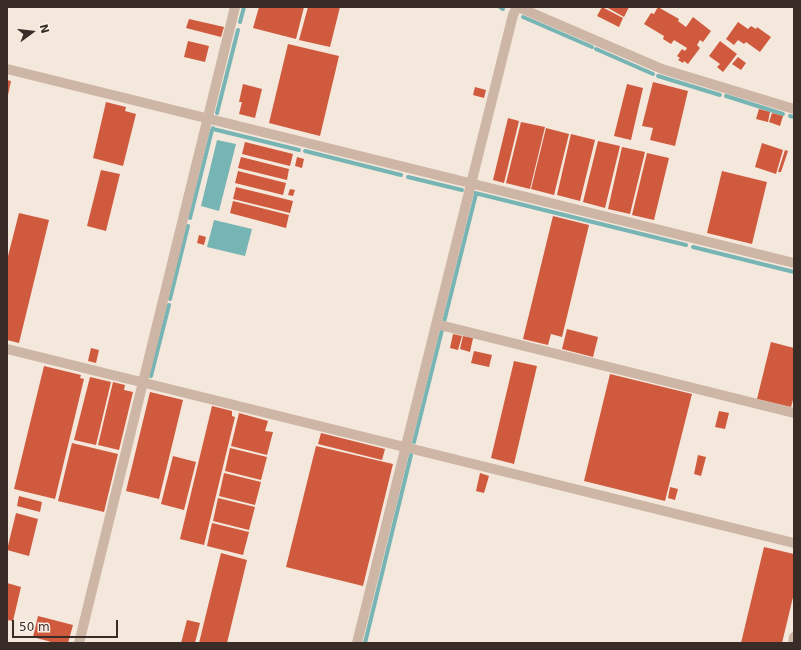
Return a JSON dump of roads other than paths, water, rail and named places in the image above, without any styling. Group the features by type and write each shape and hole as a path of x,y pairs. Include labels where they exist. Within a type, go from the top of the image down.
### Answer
{"street":[{"path":"79,643 235,7"},
{"path":"357,643 513,15 517,7 662,69 794,109"},
{"path":"7,69 794,263"},
{"path":"436,324 794,413"},
{"path":"7,349 794,543"},
{"path":"793,643 794,637"}],"water":[{"path":"217,140 236,144 219,211 201,206"},
{"path":"214,220 252,229 245,256 207,247"}],"waterway":[{"path":"240,22 244,7"},
{"path":"523,17 592,47"},
{"path":"217,113 238,30"},
{"path":"596,49 653,74"},
{"path":"658,76 720,95"},
{"path":"726,96 783,114"},
{"path":"790,116 794,117"},
{"path":"213,128 299,150"},
{"path":"190,218 213,129"},
{"path":"305,151 401,175"},
{"path":"408,177 462,190"},
{"path":"475,193 686,245"},
{"path":"444,322 476,194"},
{"path":"170,299 188,226"},
{"path":"693,247 794,272"},
{"path":"151,376 169,305"},
{"path":"414,442 442,330"},
{"path":"365,643 411,455"}]}
